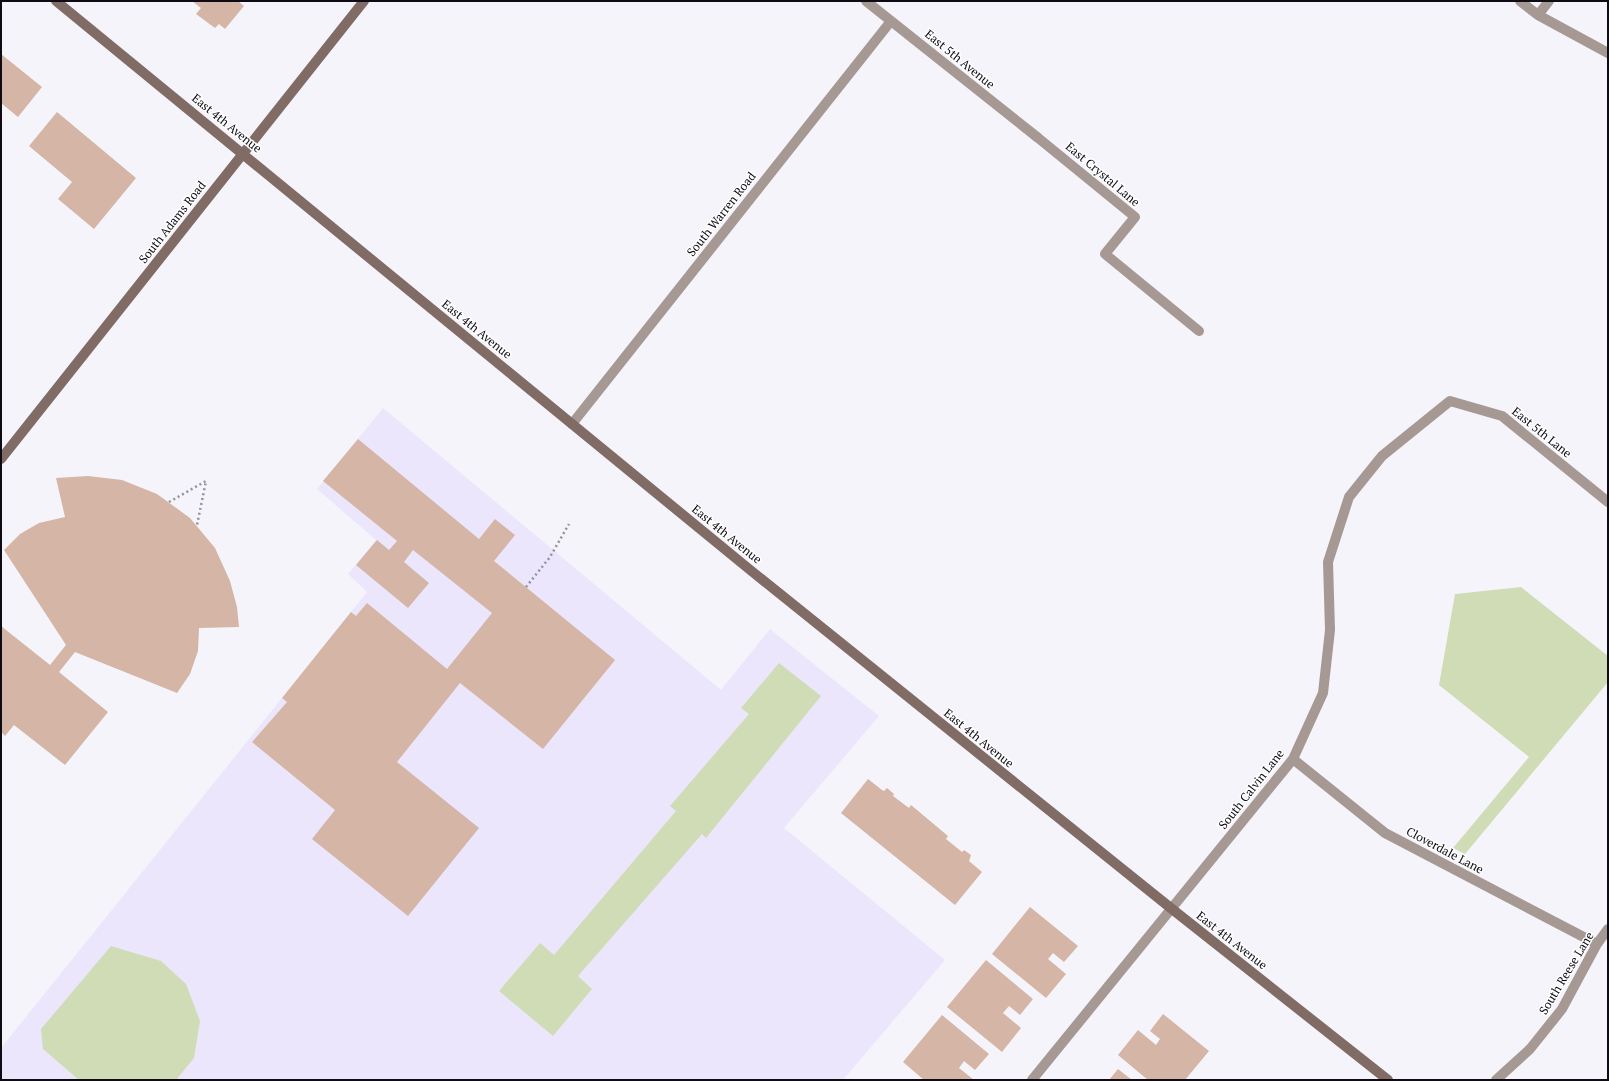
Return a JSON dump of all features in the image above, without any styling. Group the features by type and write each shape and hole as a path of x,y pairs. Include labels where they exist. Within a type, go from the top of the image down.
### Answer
{"street":[{"name":"East 4th Avenue","path":"56,1 764,581 1172,909 1388,1080"},
{"name":"South Adams Road","path":"1,459 364,1"},
{"name":"East 5th Avenue","path":"866,1 1037,137"},
{"path":"1520,1 1538,15 1608,53"},
{"path":"1538,15 1549,1"},
{"name":"South Warren Road","path":"572,424 891,21"},
{"name":"East Crystal Lane","path":"1037,137 1135,216 1105,254 1199,331"},
{"name":"East 5th Lane","path":"1450,401 1502,416 1608,502"},
{"name":"South Calvin Lane","path":"1032,1080 1293,759 1323,693 1330,630 1328,562 1349,497 1382,456 1450,401"},
{"name":"Cloverdale Lane","path":"1293,759 1385,833 1597,944"},
{"name":"South Reese Lane","path":"1496,1080 1530,1049 1562,1009 1597,944 1608,930"}],"path":[{"path":"170,502 206,481 196,525"},
{"path":"526,587 550,557 569,524"}],"shaded area":[{"path":"383,408 721,690 770,629 879,716 784,828 945,960 843,1080 1,1080 1,1048 367,592 348,574 376,540 317,489"}],"green space":[{"path":"1521,587 1608,656 1608,682 1465,854 1453,848 1529,757 1439,685 1455,594"},
{"path":"779,663 821,696 706,838 702,834 578,976 592,989 553,1036 499,991 540,943 554,955 676,811 670,806 749,714 741,708"},
{"path":"111,946 161,961 186,984 200,1021 194,1058 176,1080 79,1080 43,1049 41,1029"}],"building":[{"path":"192,1 238,1 244,6 225,29 219,24 215,28 196,14 201,8"},
{"path":"1,54 42,87 18,117 1,103"},
{"path":"57,112 136,178 94,229 58,199 72,182 29,146"},
{"path":"358,439 479,539 495,519 515,535 494,561 615,660 543,749 460,683 397,762 479,828 408,916 312,839 335,810 252,742 287,702 282,698 351,612 356,616 367,603 447,669 492,613 413,550 404,562 429,583 408,608 356,565 377,540 389,550 397,541 323,481"},
{"path":"88,476 122,480 157,494 190,518 215,548 230,581 237,607 239,627 199,628 198,651 190,674 177,693 75,652 59,672 108,712 65,765 14,725 5,736 1,732 1,626 50,665 66,645 4,550 20,534 39,523 65,517 56,478"},
{"path":"868,779 884,791 887,788 894,794 893,796 909,808 911,805 948,836 946,839 962,852 964,850 971,855 969,861 982,872 955,905 841,813"},
{"path":"1030,907 1078,946 1064,962 1053,953 1048,959 1066,974 1046,998 992,954"},
{"path":"986,960 1033,999 1020,1015 1009,1006 1003,1013 1021,1028 1002,1052 947,1007"},
{"path":"1163,1014 1209,1051 1185,1080 1148,1080 1118,1055 1138,1030 1156,1045 1160,1039 1150,1031"},
{"path":"942,1015 989,1054 975,1070 964,1061 959,1068 974,1080 924,1080 903,1062"},
{"path":"1118,1069 1132,1080 1109,1080"}]}
